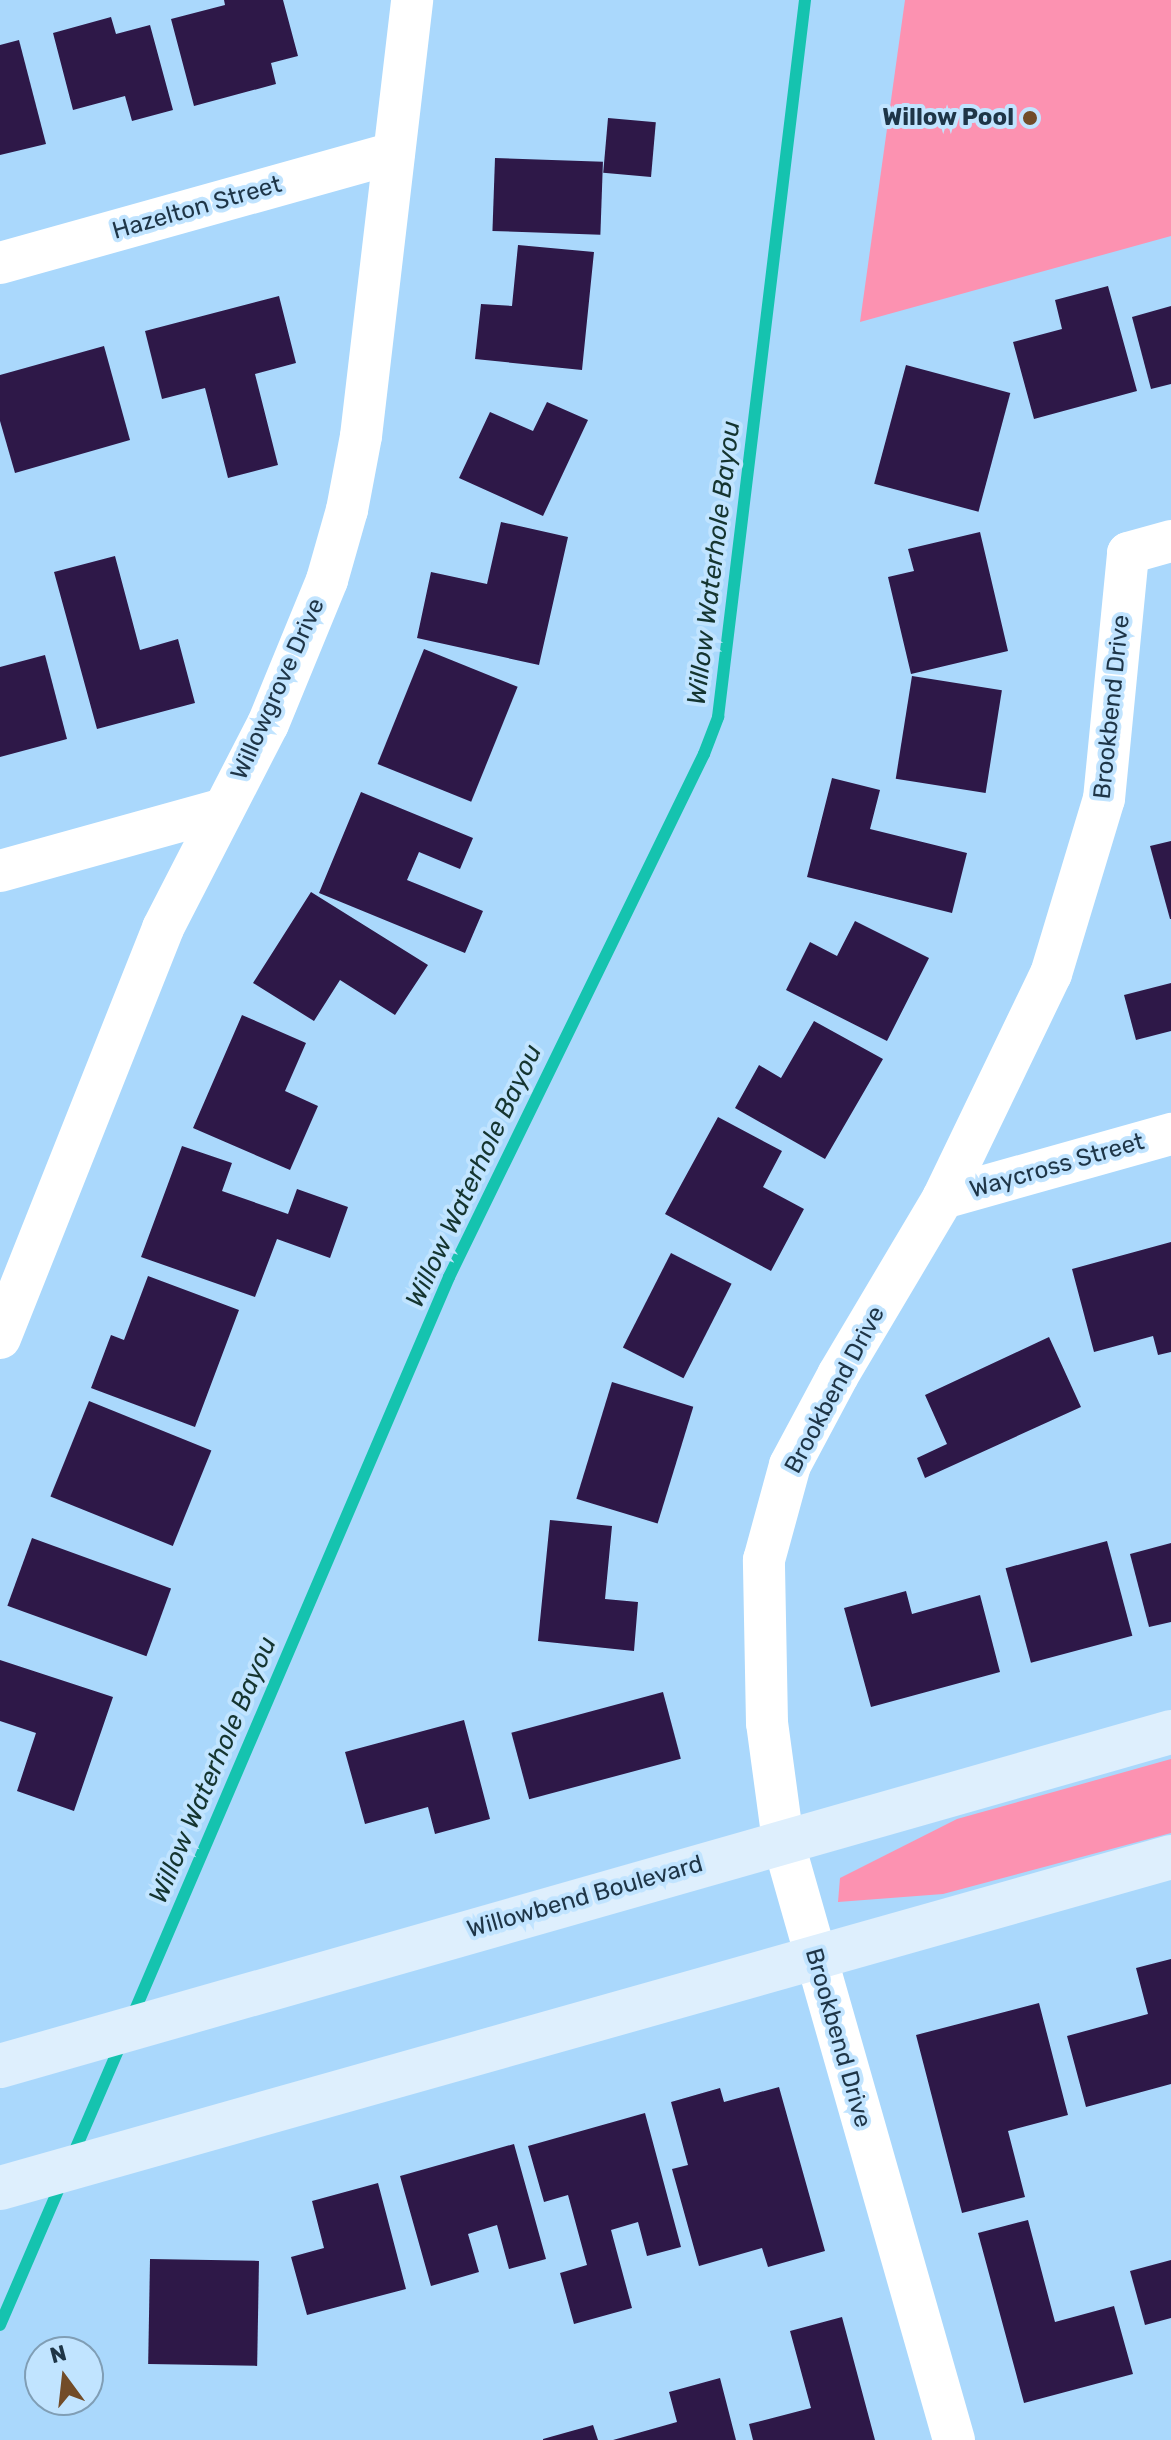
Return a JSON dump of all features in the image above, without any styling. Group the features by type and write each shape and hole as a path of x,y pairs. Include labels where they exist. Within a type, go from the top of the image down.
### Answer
{"main road":[{"name":"Willowbend Boulevard","path":"12,2062 230,1997 1171,1732"},
{"path":"0,2188 1171,1857"}],"street":[{"name":"Willowgrove Drive","path":"0,1338 156,943 268,724 301,649 347,510 361,436 412,0"},
{"name":"Hazelton Street","path":"0,263 394,153"},
{"name":"Brookbend Drive","path":"954,2440 783,1841 767,1723 764,1560 790,1465 838,1375 943,1198 1051,974 1104,799 1128,553 1171,541"},
{"path":"0,871 224,809"},
{"name":"Waycross Street","path":"943,1198 1171,1134"}],"shaded area":[{"name":"Willow Pool","path":"905,0 1171,0 1171,236 860,322"},
{"path":"1171,1759 1171,1833 943,1894 838,1902 840,1878 957,1819"}],"building":[{"path":"224,0 283,0 298,56 271,63 276,84 194,106 171,19 225,5"},
{"path":"111,17 116,34 150,25 173,110 132,121 125,96 73,110 53,33"},
{"path":"19,40 46,144 0,155 0,45"},
{"path":"608,118 656,122 651,177 603,173"},
{"path":"495,158 603,162 600,235 492,231"},
{"path":"518,245 594,252 582,370 475,359 481,304 512,306"},
{"path":"1108,286 1137,391 1034,419 1013,342 1062,329 1055,300"},
{"path":"279,296 296,363 255,374 278,465 228,478 205,388 162,399 145,331"},
{"path":"1171,306 1171,384 1151,389 1132,317"},
{"path":"104,346 130,440 15,473 0,421 0,375"},
{"path":"906,365 1010,393 978,512 874,484"},
{"path":"547,402 588,420 543,516 459,478 490,412 533,431"},
{"path":"501,522 568,537 539,665 417,638 431,572 487,584"},
{"path":"980,532 1008,651 911,674 888,577 914,571 908,549"},
{"path":"115,556 140,650 178,639 195,703 97,729 54,572"},
{"path":"424,649 518,687 471,802 378,764"},
{"path":"45,655 67,739 0,757 0,667"},
{"path":"912,676 1002,690 986,793 896,779"},
{"path":"832,778 880,790 870,829 967,853 952,913 807,877"},
{"path":"361,792 473,838 460,869 419,852 407,880 483,911 465,953 319,893"},
{"path":"1171,841 1171,919 1170,919 1150,846"},
{"path":"311,892 428,965 395,1015 340,980 314,1021 253,983"},
{"path":"855,921 929,958 887,1041 786,990 810,942 837,956"},
{"path":"1171,983 1171,1031 1136,1040 1124,995"},
{"path":"242,1015 306,1043 285,1091 318,1106 290,1170 193,1128"},
{"path":"814,1021 883,1059 825,1159 735,1108 759,1065 781,1078"},
{"path":"718,1117 782,1151 763,1187 804,1209 771,1271 665,1214"},
{"path":"182,1146 232,1163 222,1191 288,1214 297,1189 348,1207 330,1258 277,1239 255,1297 141,1257"},
{"path":"1171,1242 1171,1352 1158,1355 1153,1336 1094,1352 1072,1269"},
{"path":"671,1253 732,1284 683,1378 623,1347"},
{"path":"148,1276 239,1310 195,1427 91,1388 111,1335 124,1340"},
{"path":"1049,1337 1081,1407 925,1478 917,1458 947,1444 925,1395"},
{"path":"612,1382 693,1407 658,1524 576,1499"},
{"path":"89,1401 211,1450 173,1546 50,1496"},
{"path":"550,1520 612,1526 605,1599 638,1602 634,1651 538,1641"},
{"path":"32,1538 171,1589 146,1656 7,1606"},
{"path":"1107,1541 1132,1636 1031,1663 1006,1568"},
{"path":"1171,1543 1171,1622 1149,1627 1130,1554"},
{"path":"906,1591 912,1614 980,1595 1000,1672 871,1707 844,1608"},
{"path":"0,1660 113,1697 74,1811 17,1791 36,1733 0,1721"},
{"path":"663,1692 681,1759 529,1799 511,1733"},
{"path":"464,1720 490,1819 435,1834 428,1807 365,1824 345,1752"},
{"path":"1171,1959 1171,2084 1086,2107 1067,2036 1148,2014 1136,1968"},
{"path":"1039,2003 1068,2115 1008,2131 1025,2197 962,2213 916,2035"},
{"path":"779,2087 825,2251 768,2267 762,2248 699,2266 672,2169 688,2165 671,2102 720,2088 724,2102"},
{"path":"645,2113 681,2247 647,2256 638,2222 611,2230 632,2308 574,2324 560,2273 587,2265 568,2195 544,2202 528,2146"},
{"path":"514,2144 546,2259 509,2269 497,2225 468,2234 479,2272 431,2286 400,2176"},
{"path":"378,2183 406,2289 307,2315 291,2257 324,2248 312,2201"},
{"path":"1028,2220 1055,2322 1114,2306 1133,2374 1024,2403 978,2233"},
{"path":"150,2259 259,2261 257,2366 148,2364"},
{"path":"1171,2260 1171,2318 1145,2325 1130,2271"},
{"path":"842,2317 875,2440 753,2440 749,2424 811,2408 790,2331"},
{"path":"720,2378 736,2440 613,2440 677,2422 669,2392"},
{"path":"593,2425 598,2440 543,2440 543,2439"}],"waterway":[{"name":"Willow Waterhole Bayou","path":"132,2017 449,1277 704,754 718,717 805,0"},
{"name":"Willow Waterhole Bayou","path":"72,2157 122,2041"},
{"name":"Willow Waterhole Bayou","path":"0,2325 62,2181"}],"place":[{"name":"Willow Pool","path":"1030,118"}]}
